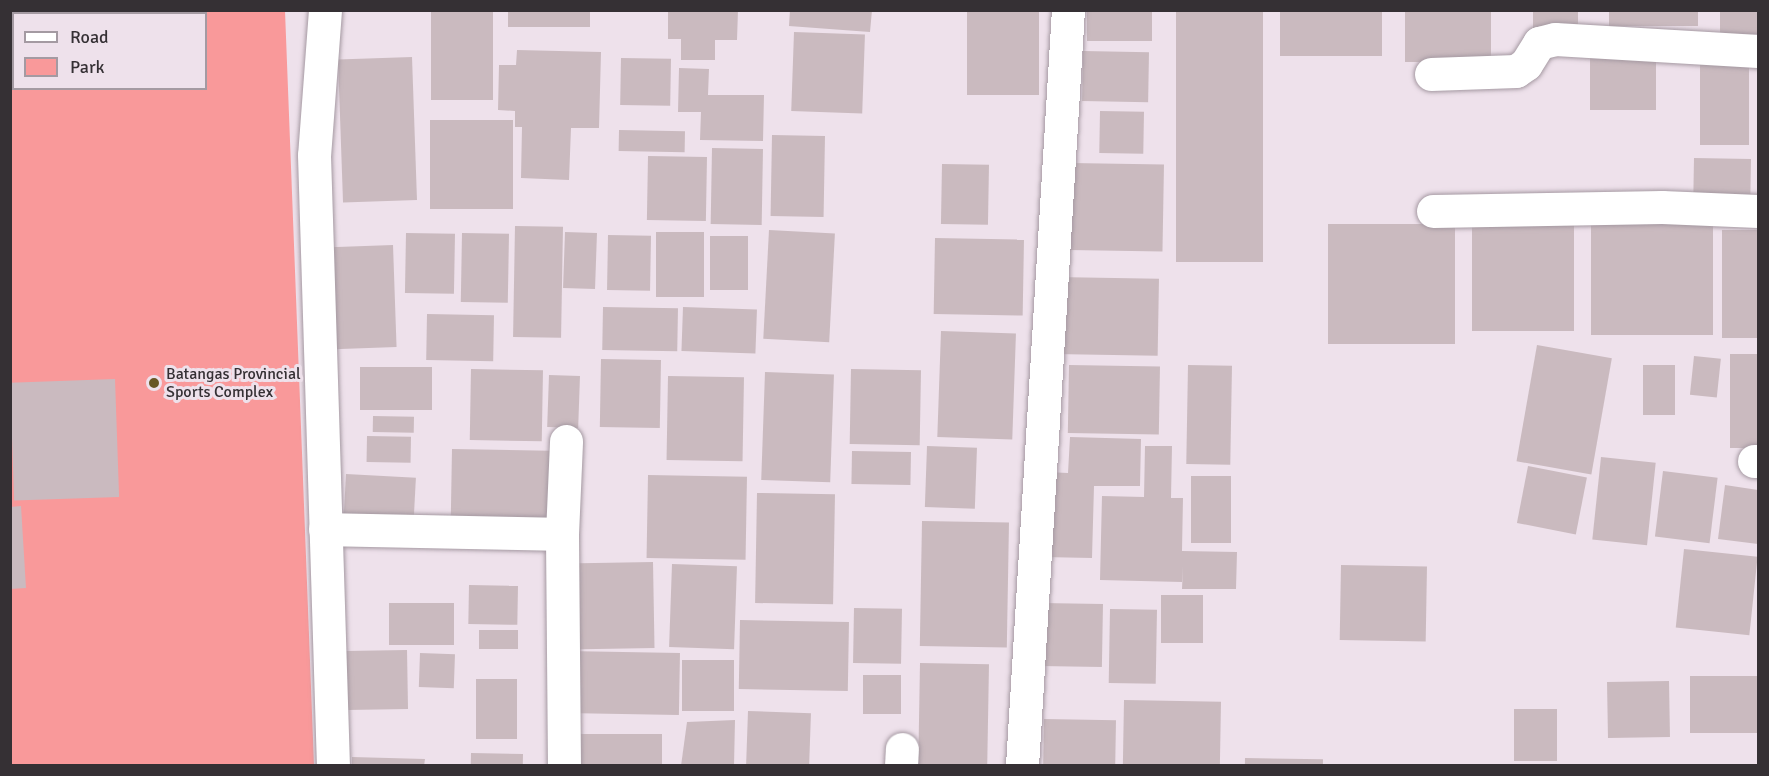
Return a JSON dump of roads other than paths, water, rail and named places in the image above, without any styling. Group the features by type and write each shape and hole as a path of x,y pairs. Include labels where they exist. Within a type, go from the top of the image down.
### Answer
{"street":[{"path":"325,10 314,155 333,765"},
{"path":"1022,765 1068,10"},
{"path":"1431,74 1516,71 1526,64 1539,43 1555,39 1758,51"},
{"path":"1433,211 1673,207 1758,211"},
{"path":"564,765 562,534 566,441"},
{"path":"326,529 562,534"}],"place":[{"name":"Batangas Provincial Sports Complex","path":"154,383"}]}
